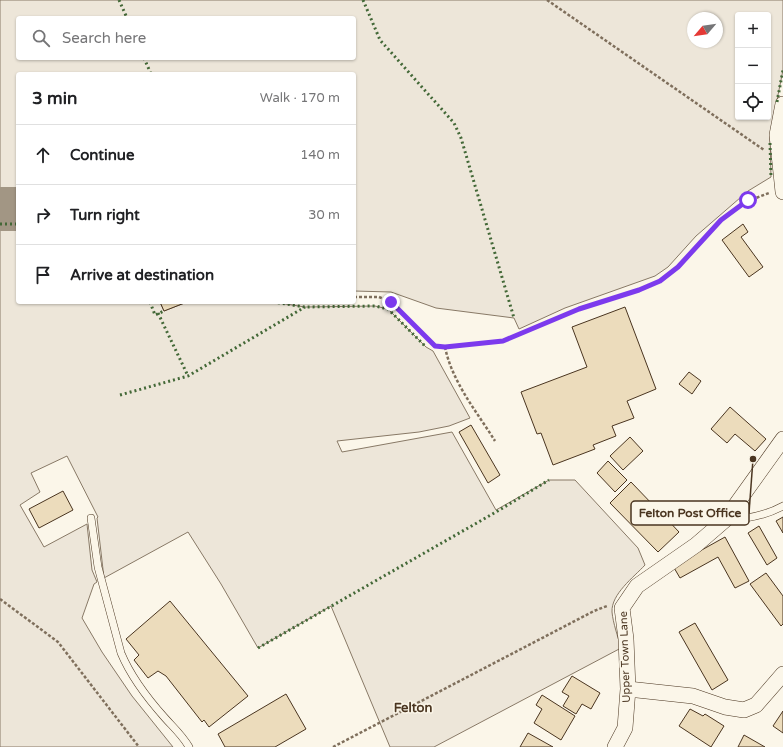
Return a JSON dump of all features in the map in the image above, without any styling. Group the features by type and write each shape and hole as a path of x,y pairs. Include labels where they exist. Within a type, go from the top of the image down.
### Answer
{"street":[{"path":"783,104 777,135 783,192"},
{"name":"Upper Town Lane","path":"615,747 625,728 628,689 626,639 622,608 637,586 696,545 725,520 783,439"},
{"path":"628,689 693,696 744,710 756,705 783,674"}],"lane":[{"path":"725,520 744,519 773,512 783,506"},
{"path":"91,518 98,567 121,653 126,666 158,710 189,747"}],"path":[{"path":"547,0 770,154 778,153"},
{"path":"356,297 379,297 391,302 435,346 445,347 503,341 579,309 639,290 660,281 678,267 721,220 748,200 783,188"},
{"path":"445,347 448,361 462,390 495,441"},
{"path":"0,598 58,642 139,747"},
{"path":"332,747 594,611 614,604 622,608"}],"shaded area":[{"path":"0,0 783,0 783,70 770,135 771,177 748,191 696,236 668,267 655,276 565,308 519,329 514,318 436,308 391,292 356,291 356,72 16,72 16,200 0,199"},
{"path":"0,218 16,219 16,304 161,304 164,311 182,304 286,304 305,307 375,306 388,309 426,347 433,351 470,418 449,426 419,432 337,441 342,452 452,432 496,510 549,480 575,480 638,548 645,565 619,592 613,605 613,621 621,648 434,747 390,747 331,606 258,648 221,584 188,532 104,578 98,517 67,456 31,473 40,492 20,505 44,547 87,524 92,570 97,582 94,584 82,618 102,652 132,696 173,747 0,747"}],"building":[{"path":"743,224 748,232 741,237 763,267 749,277 722,240"},
{"path":"161,304 182,304 164,311"},
{"path":"625,307 656,389 627,401 634,418 612,426 616,436 593,445 595,449 553,465 541,433 537,434 521,392 587,367 572,327"},
{"path":"689,372 701,381 692,394 679,384"},
{"path":"730,407 766,439 755,451 735,434 727,443 711,429"},
{"path":"471,425 500,475 488,483 459,432"},
{"path":"630,437 643,451 623,470 610,456"},
{"path":"608,461 627,480 615,492 597,473"},
{"path":"631,482 655,507 657,506 665,514 663,515 679,532 658,552 610,503"},
{"path":"63,491 73,510 39,528 29,509"},
{"path":"783,517 783,533 776,521"},
{"path":"759,526 777,558 767,565 748,533"},
{"path":"725,537 749,581 735,588 718,557 680,578 673,566"},
{"path":"766,573 783,596 783,624 781,626 750,584"},
{"path":"170,601 248,696 209,727 204,720 202,722 166,676 158,671 148,678 134,660 139,655 126,639"},
{"path":"695,623 728,680 712,690 679,632"},
{"path":"572,676 600,693 591,709 582,704 576,714 563,706 569,696 562,692"},
{"path":"286,694 306,729 275,747 225,747 218,734"},
{"path":"542,695 575,716 561,740 534,723 542,709 536,705"},
{"path":"690,709 703,716 705,714 724,726 711,747 679,726"},
{"path":"783,711 783,733 773,726"},
{"path":"528,733 553,747 520,747"},
{"path":"744,735 765,747 738,747"}],"taxiway":[{"path":"0,209 16,209"}],"hedge":[{"path":"119,0 126,16"},
{"path":"363,0 380,40 454,123 461,138 514,318"},
{"path":"145,60 150,72"},
{"path":"777,102 783,70"},
{"path":"770,143 771,177"},
{"path":"0,224 16,224"},
{"path":"151,304 155,315 164,311"},
{"path":"286,304 305,307 375,306 388,309 426,347"},
{"path":"120,395 188,376 305,307"},
{"path":"158,313 188,376"},
{"path":"258,648 496,512 549,480"}],"place":[{"name":"Felton Post Office","path":"753,459"}],"district":[{"name":"Felton","path":"413,708"}],"route":[{"path":"391,302 435,346 445,347 503,341 579,309 639,290 660,281 678,267 721,220 748,200"}]}
